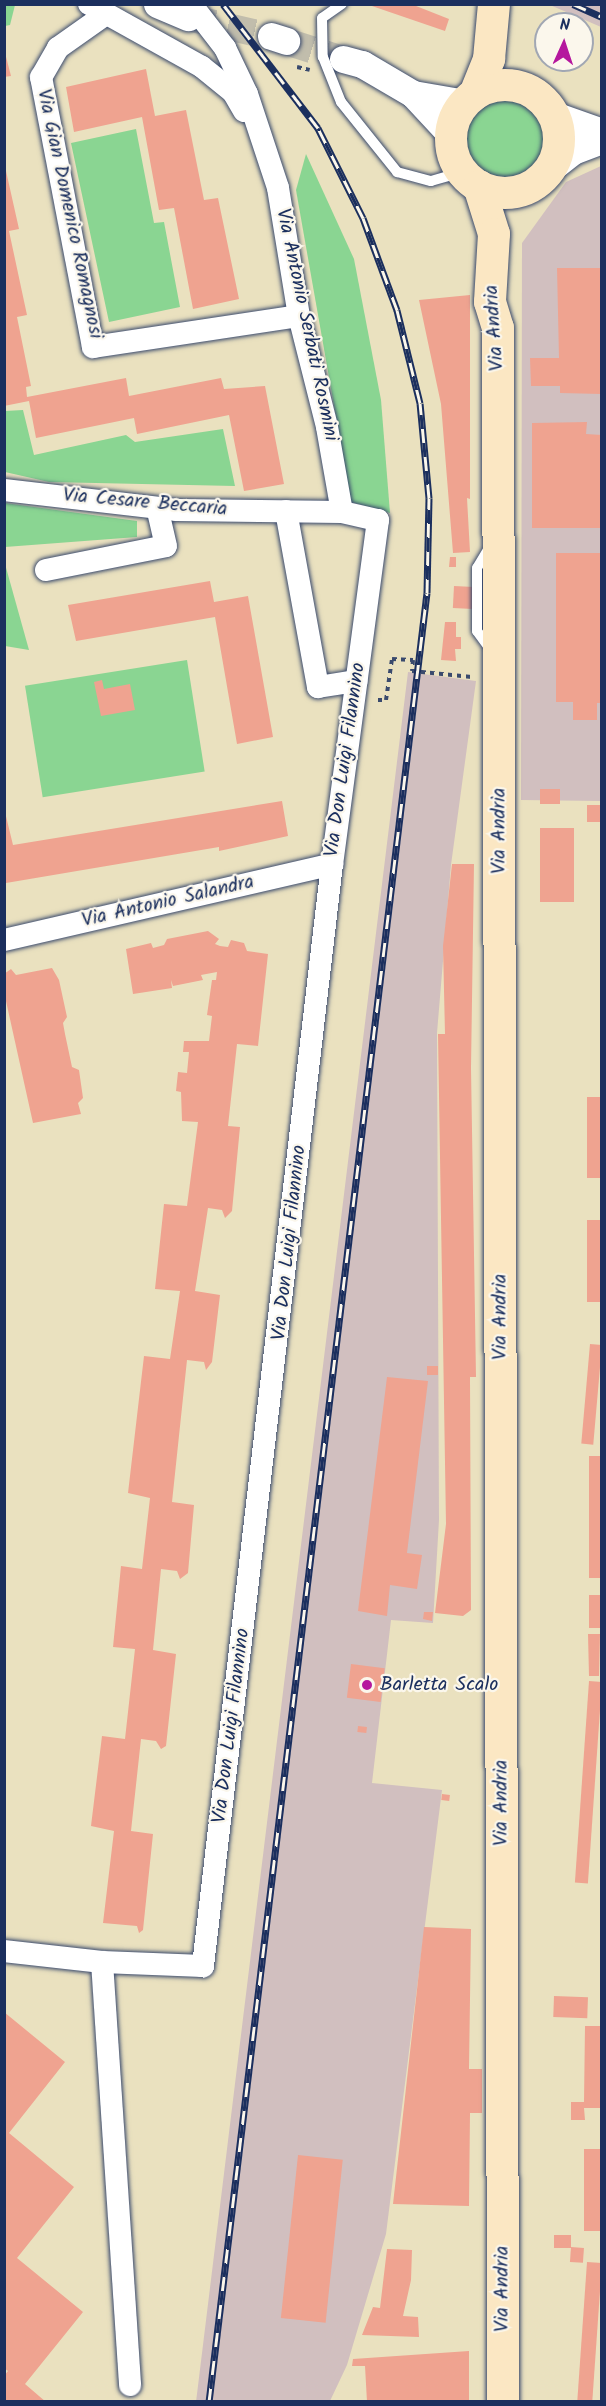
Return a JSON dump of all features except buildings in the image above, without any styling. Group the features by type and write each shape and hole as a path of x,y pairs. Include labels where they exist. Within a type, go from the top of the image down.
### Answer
{"main road":[{"path":"494,15 506,63 520,87"},
{"path":"470,98 497,86 520,87 538,96 554,115 559,142 551,168 534,184 514,192 471,179 455,158 452,136 457,114 470,98 489,59 494,15"},
{"name":"Via Andria","path":"471,179 494,234"},
{"name":"Via Andria","path":"503,2402 490,670 499,533 498,328 490,302 494,234 514,192"}],"street":[{"path":"157,4 189,11 225,48 263,140"},
{"path":"97,9 202,67 233,92 263,140"},
{"name":"Via Gian Domenico Romagnosi","path":"97,9 58,48 41,77 93,347 300,316"},
{"path":"343,59 362,64 413,94 452,136"},
{"path":"413,94 470,98"},
{"path":"554,115 602,132"},
{"name":"Via Antonio Serbati Rosmini","path":"263,140 278,188 300,316 327,427 342,512"},
{"path":"551,168 573,151 602,140"},
{"name":"Via Cesare Beccaria","path":"4,490 157,508 342,512 378,520"},
{"path":"46,570 166,546 157,508"},
{"path":"285,511 318,687 357,681"},
{"name":"Via Don Luigi Filannino","path":"102,1962 203,1966 332,864 378,520"},
{"name":"Via Antonio Salandra","path":"4,940 332,864"},
{"path":"6,1952 102,1962 130,2385"}],"lane":[{"path":"342,4 322,18 323,57 341,102 397,172 431,181 471,179"}],"path":[{"path":"297,67 311,70"},
{"path":"378,700 386,700 392,658 413,660 412,671 490,670"}],"shaded area":[{"path":"550,5 601,5 601,27 594,24 594,12 566,12"},
{"path":"601,166 601,801 521,800 522,243 566,182"},
{"path":"408,672 476,681 451,865 437,1033 439,1520 433,1623 391,1620 372,1783 442,1790 386,2234 347,2365 330,2401 196,2402"}],"green space":[{"path":"5,4 15,5 10,25 5,26"},
{"path":"505,99 520,102 533,111 542,124 545,139 542,154 533,167 520,176 505,179 490,176 477,167 468,154 465,139 468,124 477,111 490,102"},
{"path":"136,129 154,223 164,222 180,307 109,322 71,143"},
{"path":"306,154 354,259 381,400 390,513 351,502 296,190"},
{"path":"23,410 34,455 126,435 135,442 223,429 235,486 49,482 5,472 5,411"},
{"path":"5,503 137,521 137,537 5,547"},
{"path":"5,564 29,650 5,646"},
{"path":"187,660 205,772 43,797 25,686"}],"tunnel":[{"path":"188,17 271,36"},
{"path":"286,41 343,59"}],"railway":[{"path":"209,2402 427,593 429,498 420,403 397,310 363,218 318,128 223,4"},
{"path":"573,4 602,17"}],"place":[{"name":"Barletta Scalo","path":"367,1685"}]}
